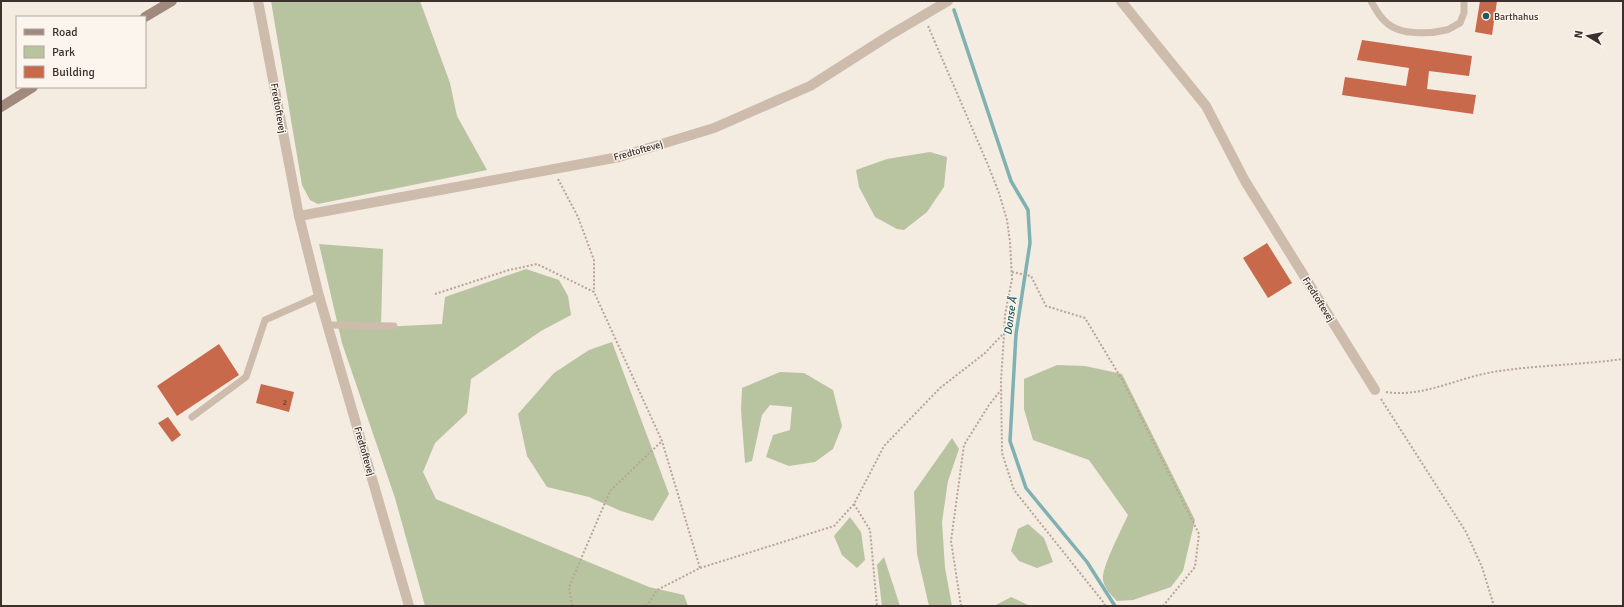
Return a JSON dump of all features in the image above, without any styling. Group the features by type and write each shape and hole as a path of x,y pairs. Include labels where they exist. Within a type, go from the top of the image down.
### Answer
{"street":[{"path":"146,17 172,1"},
{"name":"Fredtoftevej","path":"258,1 299,216 319,296 329,325 409,606"},
{"name":"Fredtoftevej","path":"299,216 620,157 714,128 810,86 948,1"},
{"name":"Fredtoftevej","path":"1121,1 1206,106 1245,181 1375,390"},
{"path":"1,107 31,88"}],"lane":[{"path":"1372,1 1379,16 1389,25 1408,32 1424,33 1446,30 1460,23 1464,13 1464,1"},
{"path":"192,417 246,377 265,320 319,296"},
{"path":"329,325 394,326"}],"path":[{"path":"924,15 988,165 999,193 1007,220 1012,279 1005,315 1001,390 1002,453 1014,490 1105,606"},
{"path":"553,169 578,217 594,260 594,292 662,441 700,568"},
{"path":"435,294 509,270 537,264 594,292"},
{"path":"1012,272 1031,276 1046,306 1085,318 1124,382 1199,534 1194,567 1163,606"},
{"path":"647,606 657,590 700,568 834,526 854,504 884,446 940,388 985,353 1004,334"},
{"path":"1375,390 1397,394 1419,392 1490,373 1523,368 1623,359"},
{"path":"961,606 951,541 964,445 989,405 1001,390"},
{"path":"1375,390 1466,532 1482,567 1494,606"},
{"path":"572,606 569,586 610,491 662,441"},
{"path":"854,504 870,530 877,606"}],"green space":[{"path":"271,1 420,1 450,83 457,116 487,170 318,204 310,200 302,185"},
{"path":"930,152 947,157 944,187 927,212 904,230 897,229 875,217 859,187 856,170 887,159"},
{"path":"319,244 383,249 381,327 442,324 445,297 526,269 559,280 568,296 571,315 541,331 471,379 467,413 435,443 423,472 436,499 649,587 684,595 688,606 425,606 395,498 342,343"},
{"path":"612,342 669,494 653,521 621,511 589,497 547,487 527,456 518,414 554,373 589,350"},
{"path":"1057,365 1085,366 1122,374 1195,520 1183,571 1171,587 1133,600 1117,601 1105,586 1103,574 1105,567 1112,548 1128,515 1089,460 1033,440 1024,409 1024,379"},
{"path":"780,372 804,373 833,390 842,426 833,449 815,462 789,466 766,457 773,435 790,430 792,407 770,405 762,415 752,461 745,463 741,410 742,388"},
{"path":"952,438 959,449 948,481 942,522 945,568 952,606 929,606 917,554 914,492"},
{"path":"850,517 861,532 865,560 857,568 842,555 834,536"},
{"path":"1028,524 1044,538 1053,562 1037,568 1019,561 1011,551 1018,529"},
{"path":"884,557 900,606 882,606 877,565"},
{"path":"1011,597 1030,606 994,606"}],"building":[{"name":"Barthahus","path":"1480,1 1497,1 1492,35 1475,32"},
{"path":"1362,40 1472,56 1469,76 1429,71 1427,89 1476,95 1473,114 1342,95 1345,77 1406,86 1409,68 1357,60"},
{"path":"1267,243 1292,283 1268,298 1243,258"},
{"path":"219,344 239,375 177,416 157,386"},
{"path":"261,384 294,392 289,412 256,403"},
{"path":"168,417 181,435 172,442 158,423"}],"waterway":[{"name":"Donse Å","path":"954,10 1011,181 1028,210 1030,243 1016,334 1010,441 1026,488 1087,562 1115,606"}],"place":[{"name":"Barthahus","path":"1486,16"}]}
